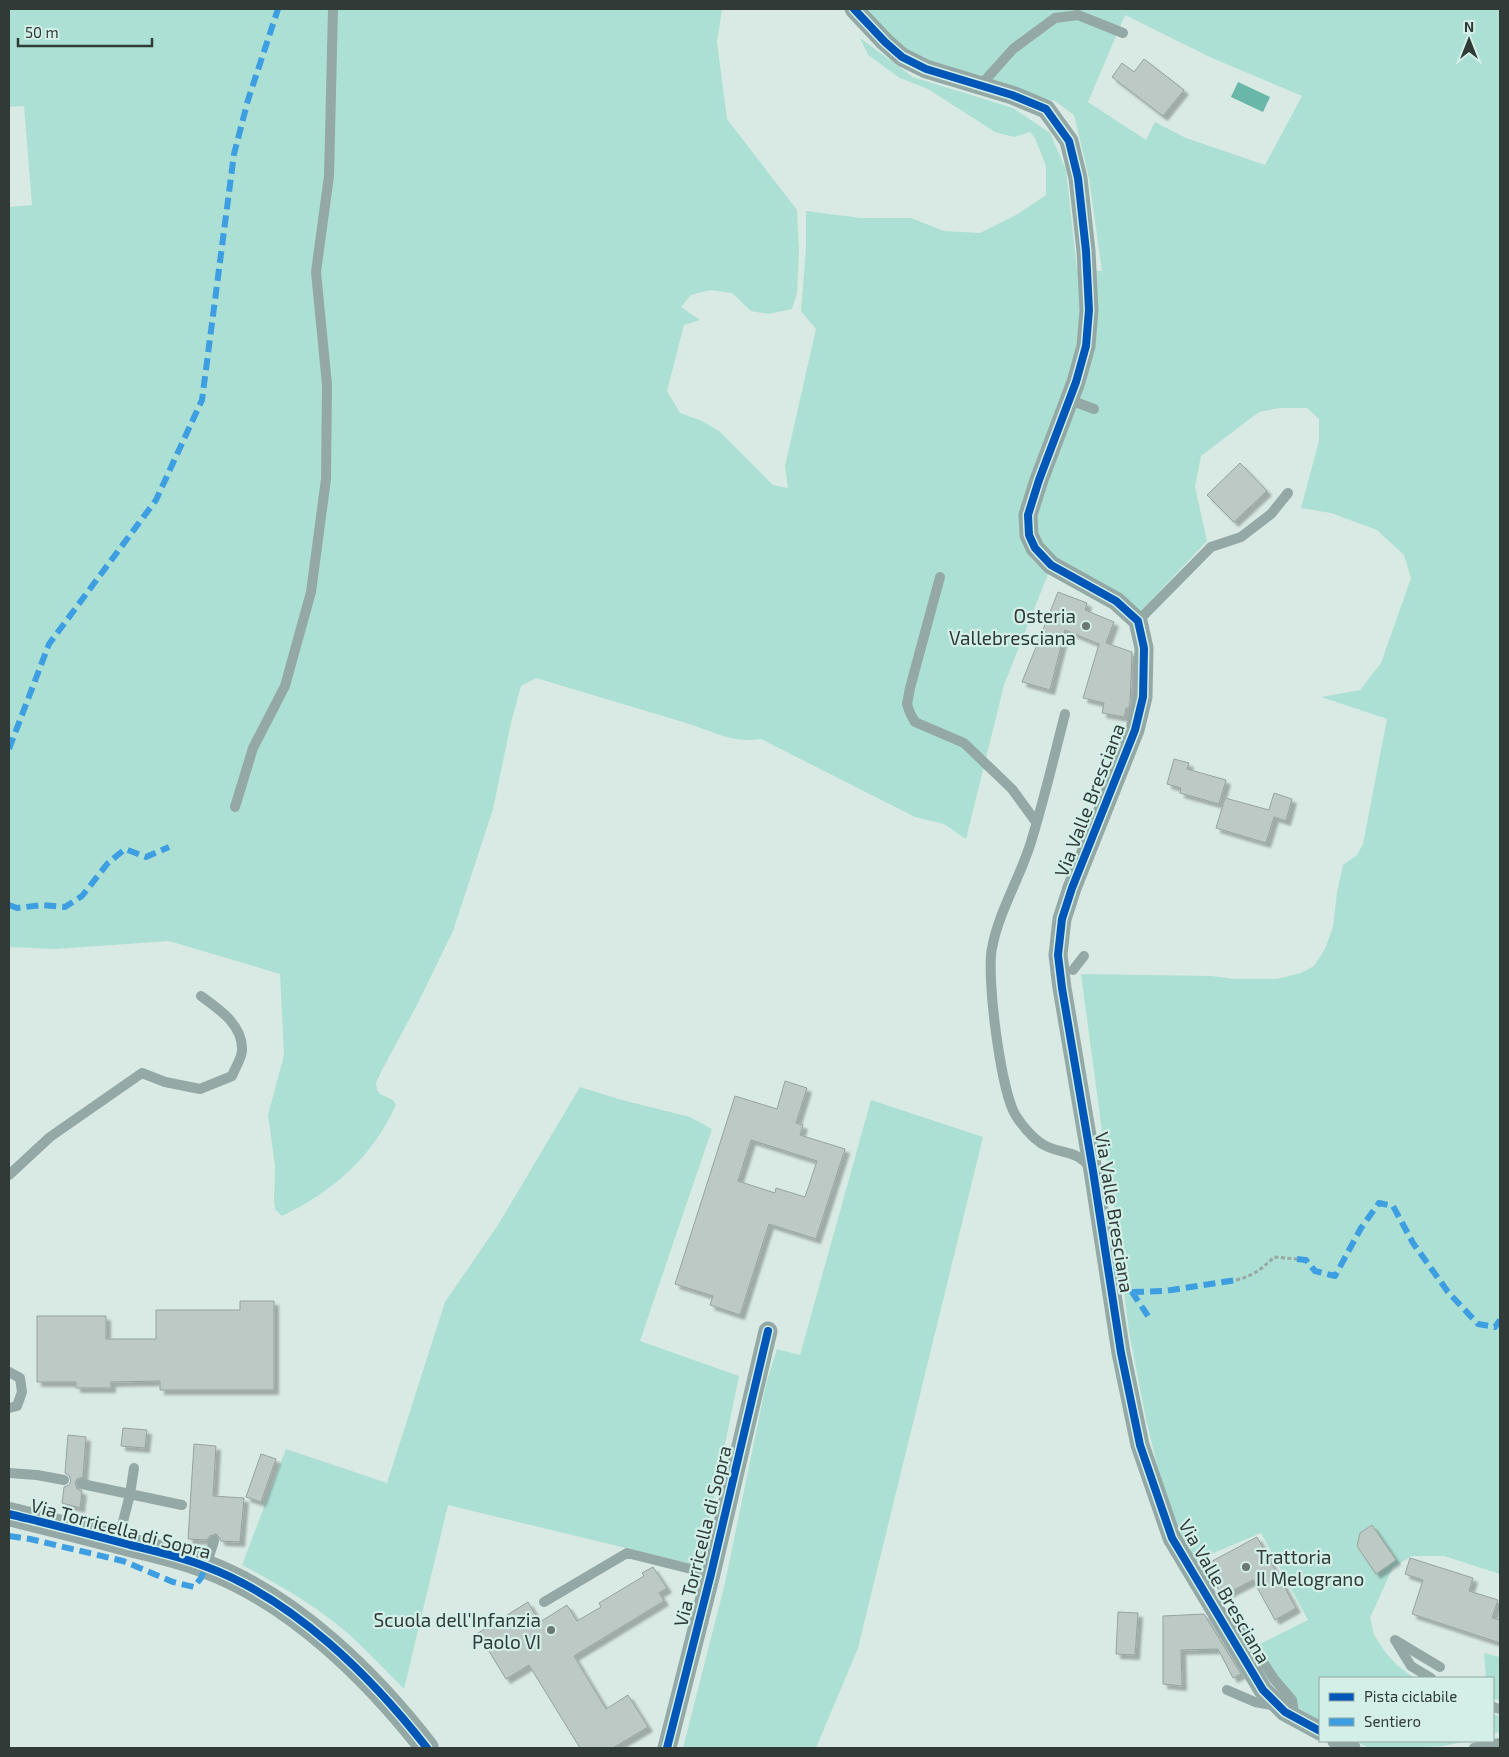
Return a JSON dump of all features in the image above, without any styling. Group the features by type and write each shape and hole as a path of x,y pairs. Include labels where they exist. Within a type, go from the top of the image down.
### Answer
{"street":[{"path":"854,9 902,57 926,69 1012,95 1046,109 1069,142 1078,178 1086,251 1089,310 1086,346 1070,400 1039,480 1028,515 1029,535 1035,548 1050,565 1116,601 1138,621"},
{"name":"Via Valle Bresciana","path":"1138,621 1144,648 1143,697 1135,730 1072,888 1062,919 1058,955 1121,1353 1140,1445 1172,1538 1263,1690 1278,1706 1319,1730"},
{"name":"Via Torricella di Sopra","path":"667,1748 711,1574 768,1331"},
{"name":"Via Torricella di Sopra","path":"9,1514 178,1557 206,1566 248,1586 307,1626 370,1682 403,1717 427,1748"},
{"path":"1340,1742 1351,1748"}],"lane":[{"path":"234,807 253,748 285,686 312,592 326,479 327,385 316,272 329,176 333,9"},
{"path":"980,86 1013,49 1055,18 1078,14 1123,33"},
{"path":"1070,400 1094,409"},
{"path":"1138,621 1211,547 1241,537 1271,514 1288,493"},
{"path":"940,577 910,688 907,704 910,713 915,722 964,743 1012,789 1036,822"},
{"path":"1065,714 1031,843 996,932 990,964 991,989 1000,1056 1014,1113 1034,1138 1047,1147 1079,1156 1093,1171"},
{"path":"1073,970 1084,956"},
{"path":"9,1175 50,1137 142,1073 165,1082 200,1089 232,1076 242,1051 239,1032 223,1012 201,996"},
{"path":"9,1372 20,1378 22,1392 17,1406 9,1408"},
{"path":"118,1542 130,1494 134,1468"},
{"path":"9,1473 37,1475 64,1480"},
{"path":"82,1484 182,1505"},
{"path":"206,1566 214,1541"},
{"path":"544,1602 627,1553 711,1574"},
{"path":"1237,1622 1274,1679 1292,1700 1295,1717"},
{"path":"1429,1677 1411,1666 1395,1640 1440,1667"},
{"path":"1227,1690 1256,1702 1278,1706"},
{"path":"1474,1748 1500,1743"}],"path":[{"path":"1236,1280 1250,1277 1262,1269 1274,1257 1297,1259"}],"shaded area":[{"path":"9,9 722,9 717,42 727,119 797,210 799,252 797,293 792,309 769,314 751,311 732,293 710,290 691,295 681,307 700,320 684,325 667,391 680,413 702,421 719,431 773,485 788,488 785,466 816,329 801,311 806,248 806,211 861,218 911,218 944,231 980,233 1018,214 1046,195 1046,166 1035,138 1030,132 1014,137 995,132 928,89 900,78 868,55 860,38 913,77 1013,108 1050,133 1066,170 1077,270 1102,271 1089,178 1074,115 1055,101 1021,92 915,56 900,45 868,12 871,9 1500,9 1500,1574 1444,1556 1412,1556 1393,1567 1370,1618 1374,1635 1386,1653 1397,1665 1413,1677 1319,1677 1319,1722 1299,1708 1295,1696 1274,1674 1258,1645 1308,1620 1261,1533 1192,1562 1171,1523 1146,1419 1129,1332 1121,1267 1125,1257 1120,1242 1104,1146 1081,974 1277,979 1301,973 1314,966 1325,949 1333,927 1337,892 1343,865 1357,855 1363,844 1387,719 1321,697 1360,690 1381,663 1411,578 1404,555 1377,530 1331,513 1301,508 1319,441 1319,419 1307,408 1279,408 1259,412 1201,456 1195,487 1207,541 1138,614 1023,542 1030,556 1048,574 1004,685 966,839 944,824 915,817 761,739 740,740 731,738 536,678 521,686 511,723 493,809 453,931 376,1083 380,1094 393,1100 396,1105 375,1141 349,1171 318,1196 282,1216 275,1209 275,1166 268,1115 284,1055 280,974 169,941 56,949 9,947 9,207 32,205 24,106 9,107","holes":["1125,15 1212,58 1302,96 1265,165 1186,138 1155,122 1146,140 1088,102"]},
{"path":"1238,82 1270,97 1263,112 1231,97"},
{"path":"580,1087 690,1117 712,1129 640,1341 739,1376 700,1566 448,1505 404,1689 352,1637 327,1616 285,1589 242,1565 286,1449 387,1483 445,1302 498,1225"},
{"path":"871,1100 983,1137 858,1648 816,1748 683,1748 725,1583 766,1384 777,1349 800,1355"},
{"path":"1484,1653 1500,1657 1500,1701 1494,1698 1494,1677 1486,1677"},
{"path":"1494,1714 1500,1716 1500,1732 1494,1733"},
{"path":"1356,1742 1462,1742 1443,1746 1369,1748"}],"building":[{"path":"1144,59 1184,90 1163,116 1112,77 1122,63 1134,72"},
{"path":"1240,463 1267,491 1234,522 1207,495"},
{"path":"1058,592 1087,603 1085,610 1114,622 1106,643 1132,652 1130,702 1124,717 1102,713 1104,703 1083,698 1099,644 1065,630 1050,690 1022,682"},
{"path":"1174,759 1189,763 1187,769 1226,780 1219,804 1180,793 1181,788 1167,784"},
{"path":"1274,793 1292,799 1286,821 1274,817 1266,843 1216,828 1225,798 1269,810"},
{"path":"785,1081 807,1088 796,1123 803,1125 800,1135 845,1149 816,1239 769,1224 740,1315 710,1305 713,1296 675,1284 735,1096 777,1109","holes":["751,1140 817,1161 805,1197 776,1188 775,1193 738,1181"]},
{"path":"240,1301 274,1301 274,1390 160,1390 160,1381 111,1382 111,1388 76,1388 76,1382 37,1382 37,1316 106,1316 106,1339 156,1339 156,1310 240,1310"},
{"path":"123,1428 147,1430 145,1448 121,1446"},
{"path":"68,1435 86,1437 83,1477 77,1479 75,1483 77,1489 82,1491 80,1508 62,1503 64,1487 69,1485 71,1481 69,1475 65,1473"},
{"path":"194,1444 216,1446 213,1496 244,1498 240,1542 221,1541 216,1534 210,1536 207,1540 188,1539"},
{"path":"261,1454 276,1459 261,1502 246,1497"},
{"path":"1372,1525 1396,1560 1376,1574 1357,1546 1360,1533"},
{"path":"1257,1537 1296,1608 1275,1620 1253,1580 1222,1596 1205,1565"},
{"path":"1410,1558 1473,1578 1469,1591 1498,1600 1492,1618 1500,1620 1500,1643 1412,1614 1423,1580 1405,1574"},
{"path":"653,1567 667,1588 659,1593 664,1601 574,1656 606,1709 628,1695 648,1727 613,1748 580,1748 529,1665 506,1679 478,1633 528,1602 540,1622 567,1605 577,1621 601,1607 599,1603 644,1576 642,1573"},
{"path":"1118,1612 1138,1613 1135,1655 1116,1654"},
{"path":"1204,1614 1241,1674 1233,1678 1218,1649 1181,1650 1182,1686 1163,1684 1163,1616"}],"marked path":[{"path":"9,749 49,644 156,500 202,400 234,154 248,100 278,9"},
{"path":"9,905 17,908 42,905 65,907 82,896 108,863 125,849 146,857 169,847"},
{"path":"1297,1259 1306,1260 1315,1271 1335,1276 1361,1228 1379,1203 1393,1206 1413,1243 1448,1292 1478,1324 1495,1327 1500,1320"},
{"path":"1109,1263 1148,1316"},
{"path":"1132,1292 1165,1291 1236,1280"},
{"path":"9,1536 30,1539 123,1561 173,1582 194,1587 201,1578 206,1566"}],"cycle path":[{"path":"854,9 902,57 926,69 1012,95 1046,109 1069,141 1078,178 1086,251 1089,310 1086,346 1076,382 1039,480 1028,515 1029,535 1035,548 1051,565 1116,601 1138,621 1144,648 1143,697 1135,730 1072,888 1062,919 1058,955 1062,988 1121,1353 1140,1445 1172,1538 1263,1690 1285,1712 1319,1730"},
{"path":"667,1748 711,1574 768,1331"},
{"path":"9,1514 179,1557 239,1581 270,1599 329,1643 381,1694 427,1748"}],"place":[{"name":"Osteria Vallebresciana","path":"1086,626"},
{"name":"Trattoria Il Melograno","path":"1246,1567"},
{"name":"Scuola dell'Infanzia Paolo VI","path":"551,1630"}]}
